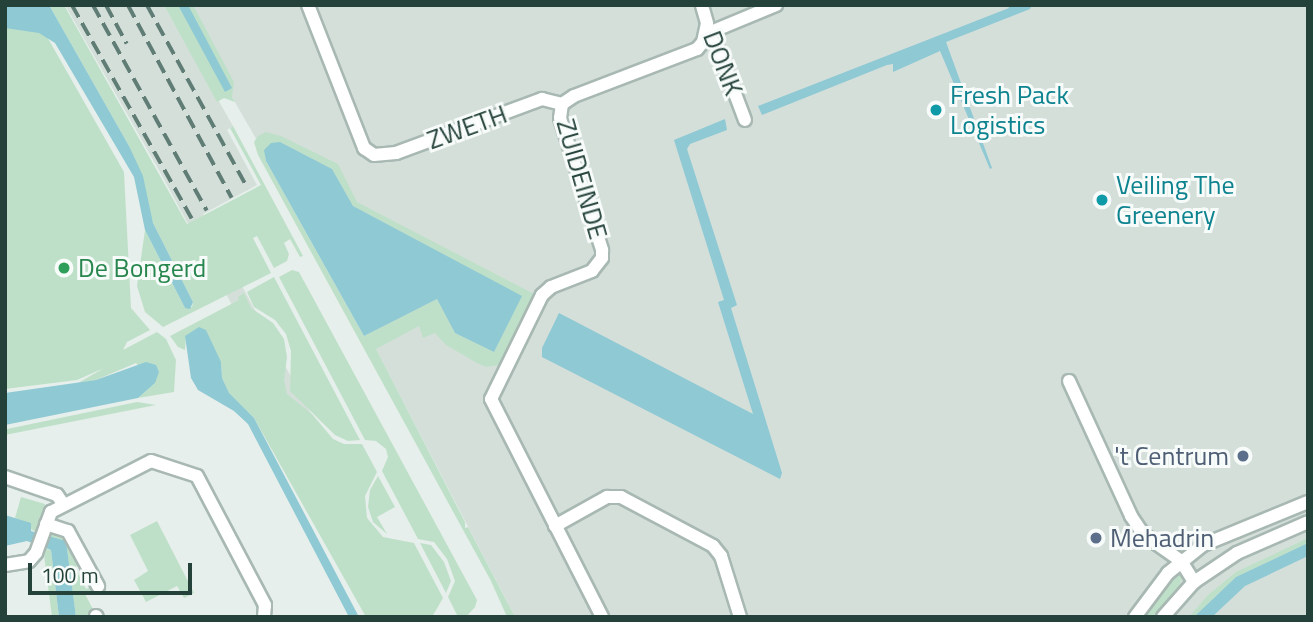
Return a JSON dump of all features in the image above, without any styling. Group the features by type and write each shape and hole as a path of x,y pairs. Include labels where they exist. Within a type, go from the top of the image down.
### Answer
{"street":[{"name":"ZWETH","path":"308,5 364,148 374,155 396,153 542,99 562,104 574,96 697,48 706,34 776,5"},
{"name":"DONK","path":"702,5 707,23 706,34 717,46 745,120"},
{"name":"ZUIDEINDE","path":"562,104 560,118 602,250 602,258 592,271 551,286 542,295 491,399 602,617"},
{"path":"1069,381 1131,516 1143,534 1181,561 1194,582"},
{"path":"5,565 29,561 36,553 51,512 151,461 197,476 265,605 264,617"},
{"path":"5,477 57,495 64,505"},
{"path":"555,526 607,497 621,497 713,545 721,556 740,617"},
{"path":"1135,617 1181,561 1203,545 1308,502"},
{"path":"1163,617 1194,582 1237,553 1308,522"},
{"path":"45,527 68,531 98,586"}],"shaded area":[{"path":"65,5 164,5 233,126 227,130 257,185 203,214 421,617 401,617 160,172"},
{"path":"191,5 1308,5 1308,617 515,617 368,334 232,97"}],"green space":[{"name":"De Bongerd","path":"5,5 29,5 124,172 131,308 150,330 127,342 123,350 157,332 166,339 176,360 174,392 138,398 155,383 136,363 96,380 78,383 104,368 77,380 5,389"},
{"path":"49,5 64,5 187,224 261,185 230,128 233,126 303,256 300,257 290,239 284,243 289,254 287,261 274,268 257,236 253,238 271,273 163,327 145,312 137,286 145,230 185,308 192,307 193,302 153,223 129,146"},
{"path":"164,5 193,5 234,82 232,97 235,102 224,98 217,102"},
{"path":"266,132 281,136 338,164 357,202 536,295 499,365 486,367 477,363 446,345 435,333 423,338 419,326 376,349 465,522 465,528 468,527 515,617 507,617 491,581 258,155 254,142","holes":["280,142 332,169 353,206 521,296 494,352 455,333 437,299 364,336 266,161 265,150"]},
{"path":"292,270 299,272 477,600 475,607 466,617 458,617 448,597 455,581 447,559 434,542 418,539 382,471 388,457 386,449 376,441 365,440 279,277"},
{"path":"274,277 360,440 348,441 335,435 290,391 291,351 286,334 275,320 254,307 247,292"},
{"path":"244,293 251,308 273,323 284,339 287,357 284,380 287,394 312,414 333,439 344,444 362,444 377,472 365,496 367,518 383,537 414,543 443,598 432,617 366,617 254,418 229,394 222,378 221,362 186,336 185,350 178,347 170,336 239,300 238,297"},
{"path":"137,402 156,405 5,435 7,429"},
{"path":"378,476 395,507 377,517 387,534 373,522 368,507 370,490"},
{"path":"21,497 45,504 36,532 29,528 31,524 15,518"},
{"path":"157,521 194,593 184,598 177,586 146,602 134,580 148,571 130,535"},
{"path":"52,530 66,535 82,564 75,567 86,589 93,586 95,589 85,594 95,613 88,617 76,617 66,542 50,537"},
{"path":"1308,538 1308,543 1236,577 1194,617 1189,617 1208,595 1236,572"},
{"path":"420,543 431,545 444,562 451,581 446,593"},
{"path":"46,549 51,550 59,617 52,617 44,555"},
{"path":"1176,572 1182,578 1177,593 1157,617 1144,617 1163,585"}],"water":[{"path":"5,5 49,5 129,146 143,176 153,223 193,302 190,309 185,308 145,230 134,177 55,43 39,33 5,28"},
{"path":"178,5 188,5 232,88 225,92"},
{"path":"1008,5 1032,5 1030,9 946,42 992,168 990,169 940,51 893,72 893,64 887,65 762,115 758,106 1009,8"},
{"path":"725,119 727,130 690,144 687,149 737,305 731,308 782,473 780,479 542,357 542,348 559,313 753,414 718,302 724,300 674,140"},
{"path":"280,142 332,169 353,206 522,296 494,352 455,333 437,299 364,336 266,161 264,150 271,143"},
{"path":"199,327 206,330 221,362 222,378 229,393 254,418 359,617 349,617 248,424 234,411 198,390 191,378 185,336"},
{"path":"146,362 156,365 159,372 155,383 138,398 5,425 5,393 96,380"},
{"path":"5,515 31,523 31,531 66,541 76,617 59,617 51,550 27,541 5,546"},
{"path":"1308,543 1308,556 1245,586 1212,617 1194,617 1236,577"}],"railway":[{"path":"72,5 192,219"},
{"path":"93,5 207,211"},
{"path":"106,5 127,44"},
{"path":"128,5 232,198"},
{"path":"147,5 248,189"}],"place":[{"name":"Fresh Pack Logistics","path":"936,110"},
{"name":"Veiling The Greenery","path":"1102,200"},
{"name":"De Bongerd","path":"64,268"},
{"name":"'t Centrum","path":"1243,456"},
{"name":"Mehadrin","path":"1096,538"}]}
